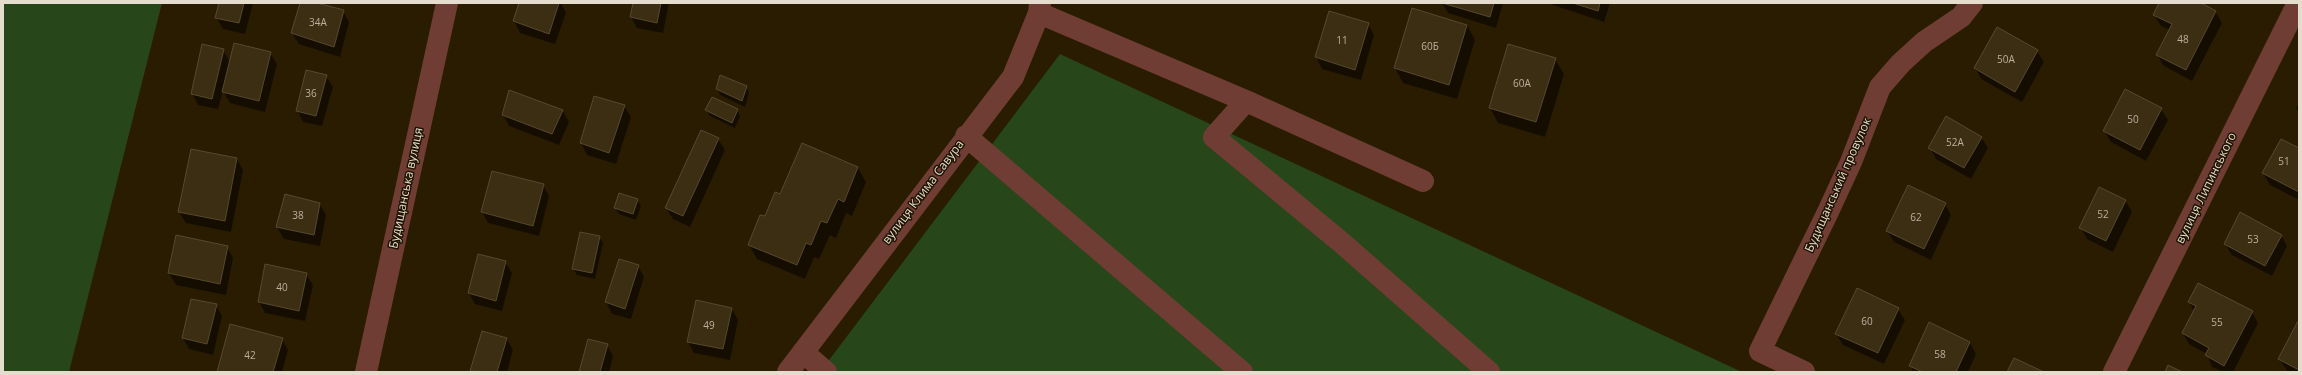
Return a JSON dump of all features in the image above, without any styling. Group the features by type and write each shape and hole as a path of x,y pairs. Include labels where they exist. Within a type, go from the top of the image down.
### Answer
{"street":[{"name":"Будищанська вулиця","path":"366,372 447,3"},
{"name":"Будищанський провулок","path":"1804,372 1760,352 1851,162 1880,87 1900,63 1924,42 1961,17 1972,3"},
{"name":"вулиця Липинського","path":"2114,372 2298,3"},
{"path":"1039,8 1423,182"},
{"name":"вулиця Клима Савура","path":"788,372 966,136 1013,77 1039,8"},
{"path":"1246,101 1214,137 1342,243 1489,372"},
{"path":"966,136 1242,372"},
{"path":"803,352 826,372"}],"green space":[{"path":"3,3 162,3 69,372 3,372"},
{"path":"1060,54 1742,372 820,372"}],"building":[{"path":"219,3 244,3 239,23 215,18"},
{"path":"300,3 317,3 344,10 334,47 291,33"},
{"path":"519,3 559,3 549,34 513,21"},
{"path":"633,3 661,3 657,23 630,17"},
{"path":"1442,3 1494,3 1490,17"},
{"path":"1573,3 1600,3 1598,11"},
{"path":"2159,3 2201,3 2216,11 2186,70 2156,55 2172,24 2153,15"},
{"path":"1412,8 1467,25 1449,85 1394,68"},
{"path":"1329,11 1369,23 1355,70 1315,57"},
{"path":"1997,27 2038,50 2015,92 1974,68"},
{"path":"234,43 271,52 259,101 222,92"},
{"path":"202,44 224,49 212,99 191,94"},
{"path":"1508,44 1556,58 1536,122 1489,108"},
{"path":"306,70 327,75 316,116 296,111"},
{"path":"720,75 747,86 742,101 716,89"},
{"path":"2125,89 2162,108 2140,150 2103,131"},
{"path":"509,90 563,110 552,134 502,115"},
{"path":"594,96 625,105 609,153 580,143"},
{"path":"712,97 738,109 732,123 705,110"},
{"path":"1946,116 1982,137 1964,168 1928,148"},
{"path":"701,130 719,138 683,216 665,208"},
{"path":"2281,139 2299,148 2299,192 2262,173"},
{"path":"802,143 858,167 844,202 838,199 827,223 821,221 811,245 806,243 797,265 748,245 760,215 765,216 775,192 780,194"},
{"path":"191,149 237,158 225,221 178,212"},
{"path":"492,171 544,184 533,226 481,212"},
{"path":"1908,185 1946,203 1924,249 1886,231"},
{"path":"2099,187 2126,200 2106,241 2079,228"},
{"path":"619,193 638,199 633,214 614,208"},
{"path":"285,194 320,203 314,235 276,227"},
{"path":"2240,212 2282,235 2265,266 2224,244"},
{"path":"580,232 600,236 592,273 572,269"},
{"path":"176,235 228,246 220,284 168,273"},
{"path":"478,254 506,261 496,301 468,293"},
{"path":"619,259 639,265 625,309 605,302"},
{"path":"265,264 307,273 299,311 258,302"},
{"path":"2198,283 2253,311 2224,366 2205,355 2209,348 2182,333 2196,306 2188,302"},
{"path":"1857,288 1899,308 1878,353 1835,334"},
{"path":"191,299 217,304 207,344 182,338"},
{"path":"696,300 732,308 723,349 687,342"},
{"path":"2299,321 2299,370 2278,359"},
{"path":"1929,322 1970,342 1956,372 1923,372 1909,366"},
{"path":"230,324 283,338 273,372 217,372"},
{"path":"482,331 507,338 497,372 470,371"},
{"path":"588,339 608,344 600,372 579,372"},
{"path":"2014,358 2044,372 2007,372"},
{"path":"2168,365 2182,372 2165,372"}]}
